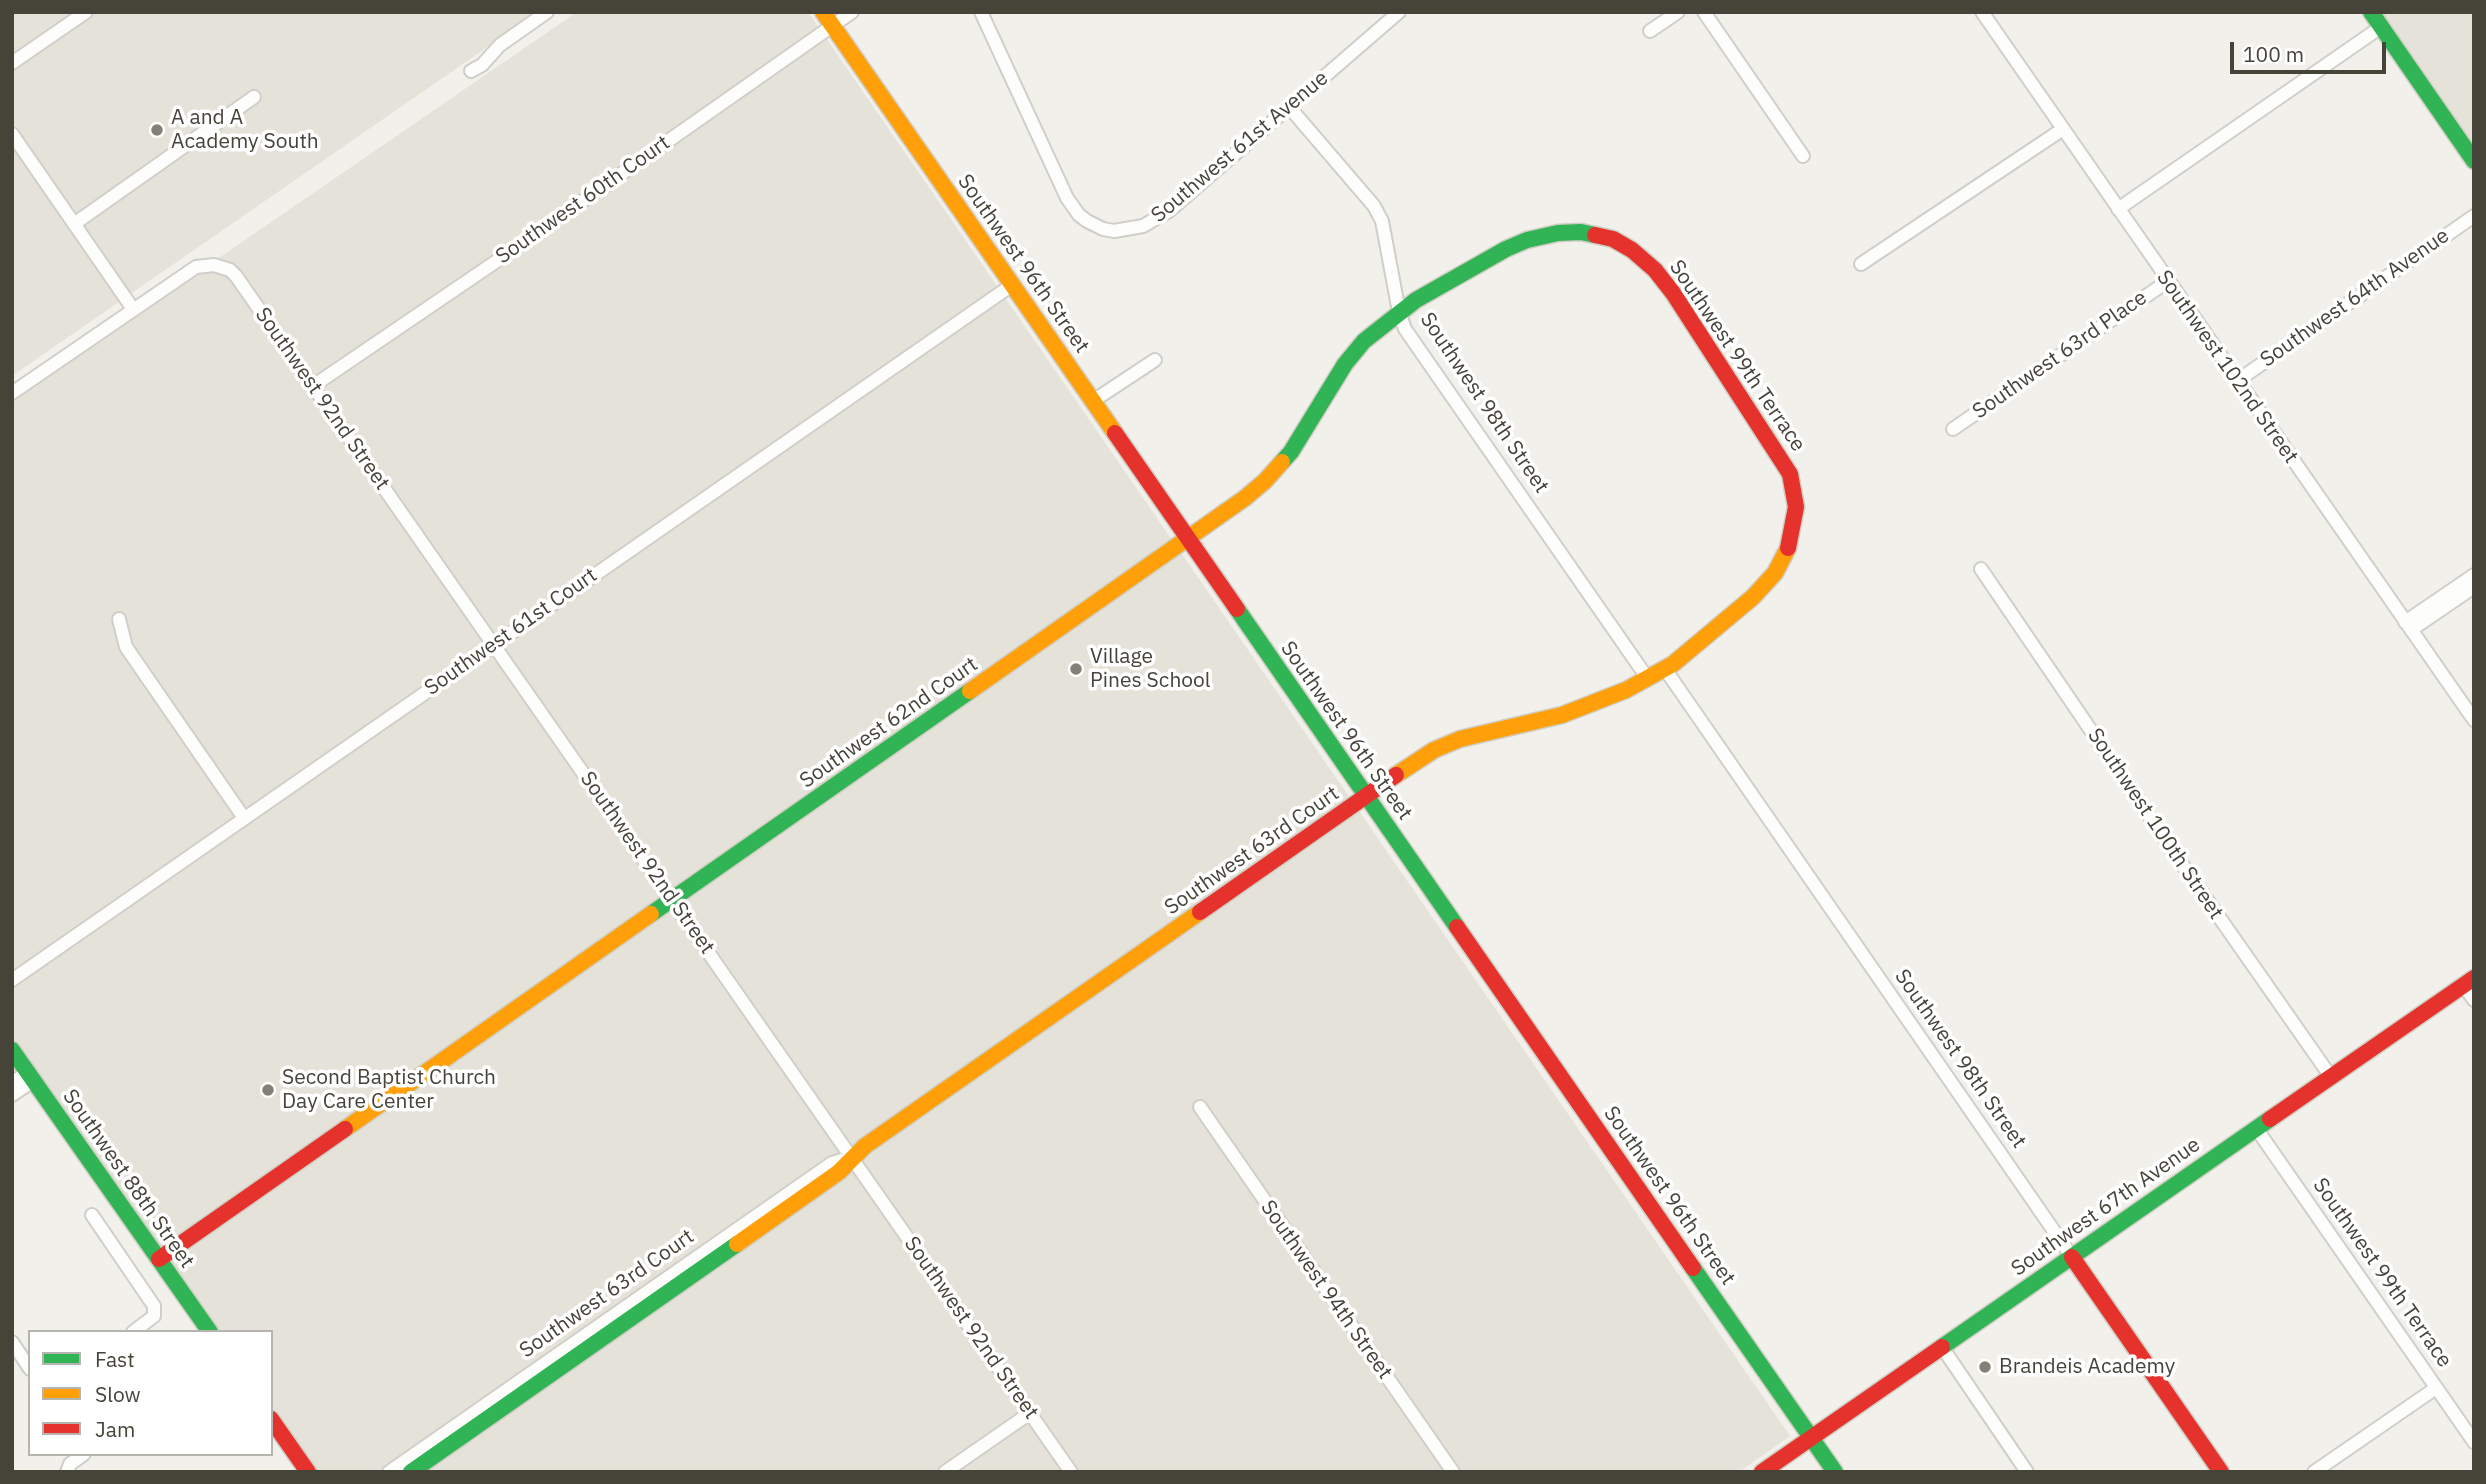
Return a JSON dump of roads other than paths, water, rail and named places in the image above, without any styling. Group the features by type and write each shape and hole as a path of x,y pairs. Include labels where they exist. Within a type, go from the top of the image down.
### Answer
{"street":[{"path":"12,64 86,12"},
{"path":"471,71 482,65 500,45 547,12"},
{"name":"Southwest 60th Court","path":"313,386 510,252 828,19 852,12"},
{"name":"Southwest 61st Avenue","path":"981,12 1067,198 1079,215 1103,229 1135,229 1158,218 1290,108 1399,12"},
{"path":"1650,31 1678,12"},
{"path":"1704,12 1803,156"},
{"name":"Southwest 102nd Street","path":"1982,12 2474,720"},
{"path":"2371,12 2474,161"},
{"name":"Southwest 96th Street","path":"828,19 1835,1472"},
{"path":"2118,209 2381,27"},
{"path":"74,224 254,97"},
{"name":"Southwest 98th Street","path":"1290,108 1379,213 1385,231 1399,312 1405,329 1648,679"},
{"path":"1861,264 2063,129"},
{"path":"12,135 133,309 12,393"},
{"name":"Southwest 64th Avenue","path":"2237,381 2474,216"},
{"name":"Southwest 62nd Court","path":"159,1259 1245,498 1283,463 1345,364 1368,336 1399,312 1449,280 1527,240 1558,233 1581,232 1620,242"},
{"name":"Southwest 99th Terrace","path":"1620,242 1655,270 1673,293 1781,457 1793,484 1796,507"},
{"name":"Southwest 92nd Street","path":"133,309 196,267 214,265 230,270 236,276 1071,1472"},
{"name":"Southwest 63rd Place","path":"1953,429 2168,281"},
{"name":"Southwest 61st Court","path":"12,980 1012,285"},
{"path":"1093,401 1155,360"},
{"name":"Southwest 63rd Court","path":"389,1472 449,1437 744,1231 839,1172 852,1157 1406,768 1446,745 1490,730 1562,715 1616,695 1665,669 1737,611 1775,573 1790,544 1796,507"},
{"name":"Southwest 100th Street","path":"1981,569 2331,1077"},
{"path":"2408,626 2474,575"},
{"path":"2408,626 2474,587"},
{"path":"119,618 126,647 244,818"},
{"name":"Southwest 98th Street","path":"1665,669 2221,1472"},
{"path":"2469,981 2474,1000"},
{"name":"Southwest 67th Avenue","path":"1762,1472 2469,981"},
{"name":"Southwest 88th Street","path":"12,1051 209,1330"},
{"path":"12,1083 30,1077"},
{"path":"12,1095 30,1077"},
{"name":"Southwest 94th Street","path":"1200,1107 1453,1472"},
{"name":"Southwest 99th Terrace","path":"2256,1128 2474,1442"},
{"path":"92,1215 152,1301 154,1316 136,1330"},
{"path":"12,1342 28,1366"},
{"path":"1942,1347 2027,1472"},
{"path":"2314,1472 2436,1388"},
{"path":"945,1472 1030,1413"},
{"path":"273,1422 308,1472"},
{"name":"Southwest 63rd Court","path":"411,1472 449,1437"},
{"path":"67,1472 71,1464 81,1456"}],"place":[{"name":"A and A Academy South","path":"157,130"},
{"name":"Village Pines School","path":"1076,669"},
{"name":"Second Baptist Church Day Care Center","path":"268,1090"},
{"name":"Brandeis Academy","path":"1985,1367"}]}
